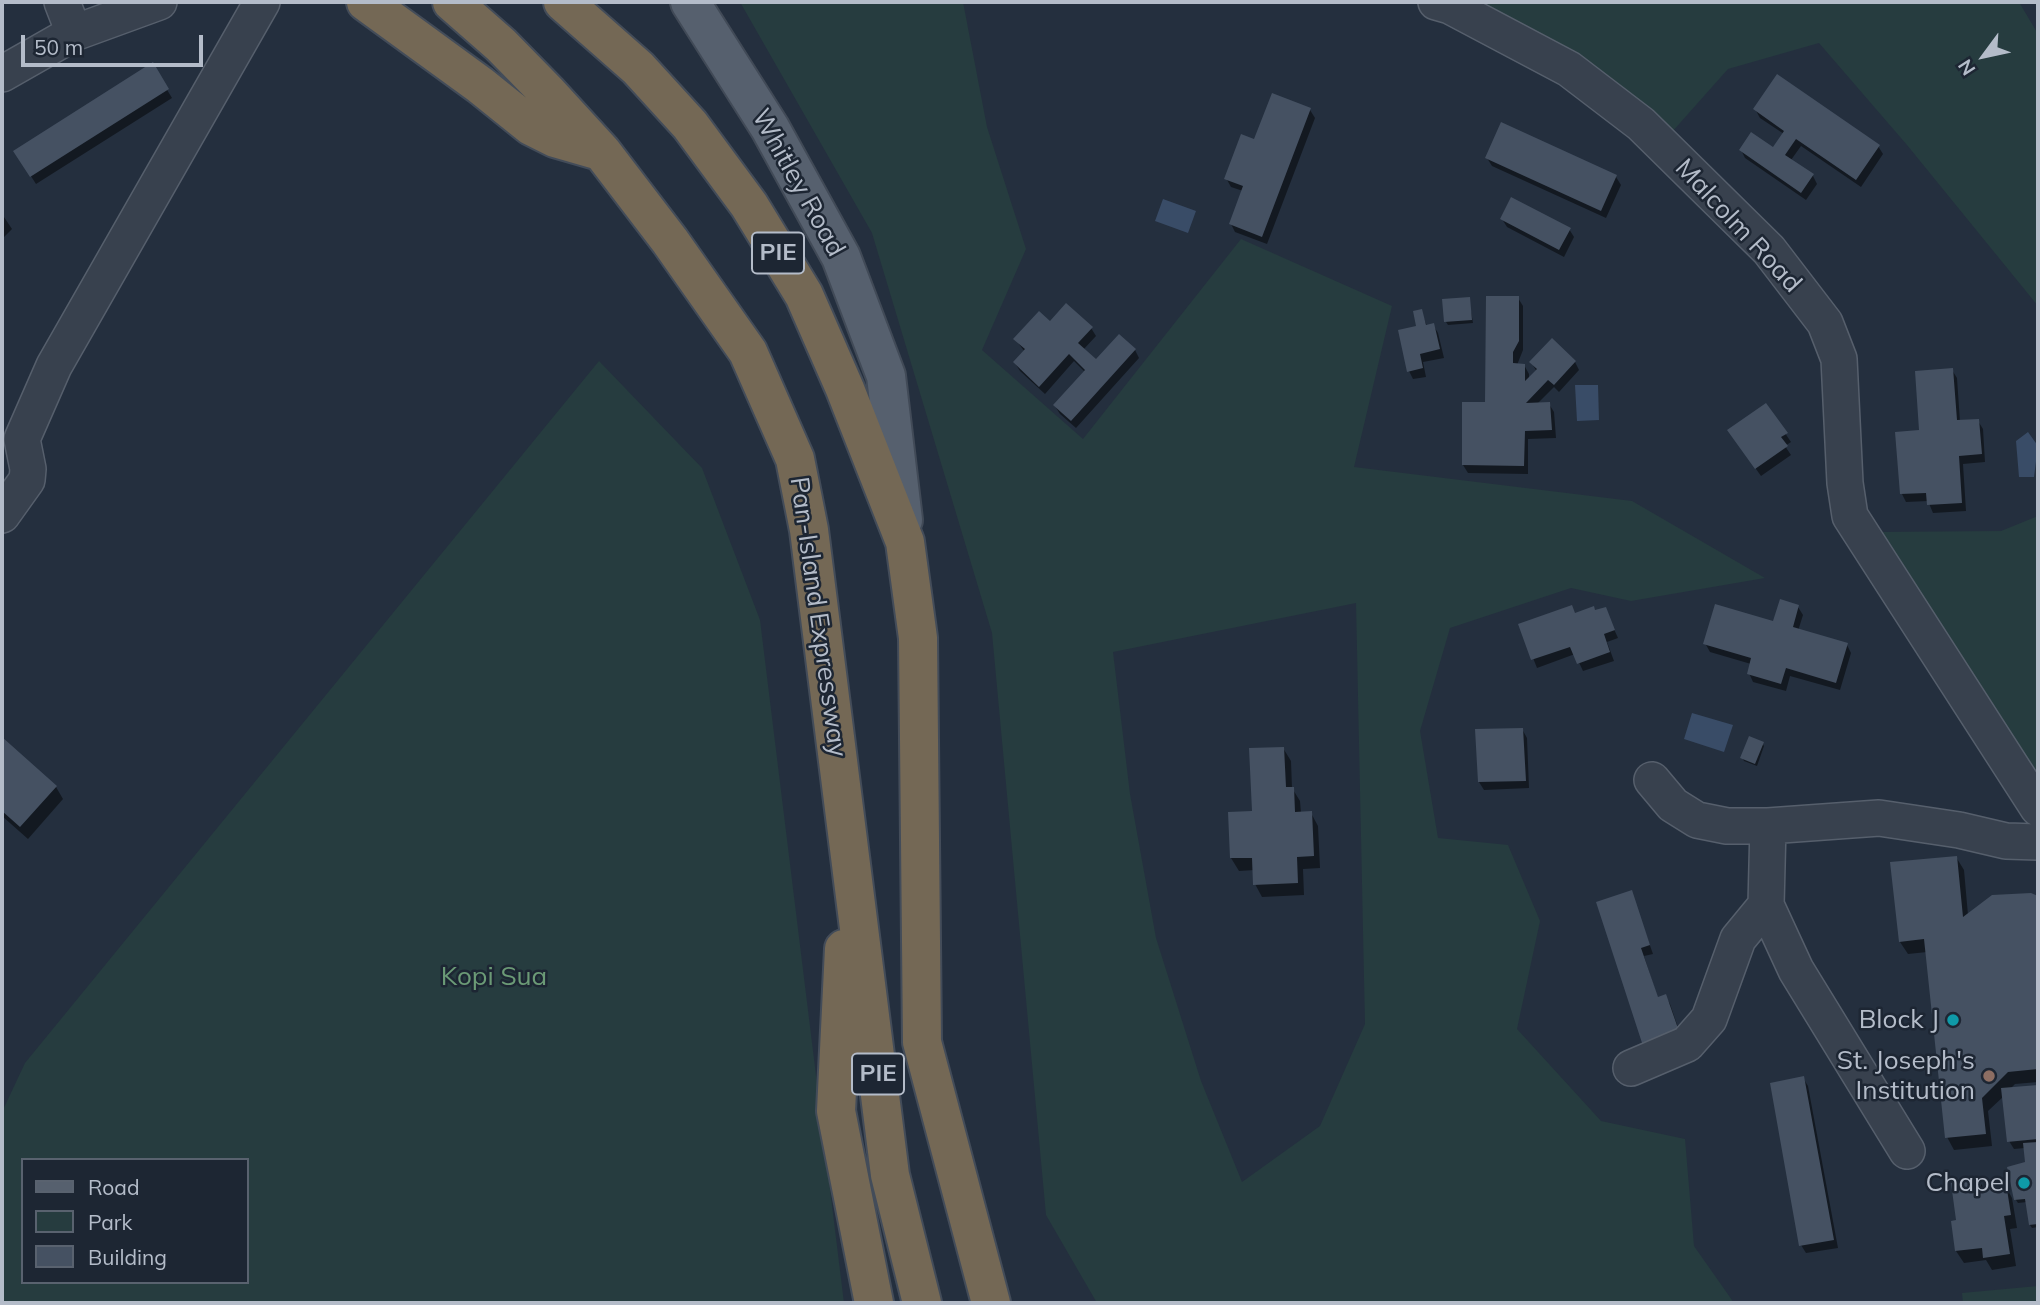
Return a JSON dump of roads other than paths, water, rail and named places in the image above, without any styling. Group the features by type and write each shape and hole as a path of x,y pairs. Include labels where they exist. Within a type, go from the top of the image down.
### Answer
{"highway":[{"path":"366,2 480,85 524,121 555,138 602,152"},
{"name":"Pan-Island Expressway","path":"452,2 501,44 602,152 670,241 748,352 795,459 809,530 890,1175 922,1303"},
{"name":"PIE","path":"563,2 638,68 690,125 749,205 804,295 845,389 905,542 918,638 922,1042 991,1303"},
{"path":"849,842 836,1111 874,1303"}],"main road":[{"name":"Whitley Road","path":"690,2 770,128 841,257 886,376 905,542"}],"street":[{"path":"2,74 68,17 159,2"},
{"path":"2,515 27,480 28,469 22,439 54,366 262,2"},
{"name":"Malcolm Road","path":"1436,2 1450,6 1569,69 1641,124 1769,250 1825,323 1839,359 1845,483 1850,516 2038,808"},
{"path":"1651,780 1673,805 1696,820 1727,826 1768,827 1879,818 1959,830 2006,841 2038,842"},
{"path":"1768,827 1766,905 1796,971 1907,1152"},
{"path":"1631,1069 1686,1044 1709,1019 1738,939 1766,905"}],"water":[{"path":"1163,199 1196,211 1188,233 1155,221"},
{"path":"1575,385 1598,385 1599,420 1577,421"},
{"path":"2028,432 2038,446 2034,477 2019,477 2016,441"},
{"path":"1692,713 1733,725 1724,752 1684,739"}],"place":[{"name":"Block J","path":"1953,1020"},
{"name":"St. Joseph's Institution","path":"1989,1076"},
{"name":"Chapel","path":"2024,1183"}],"park label":[{"name":"Kopi Sua","path":"494,977"}]}
